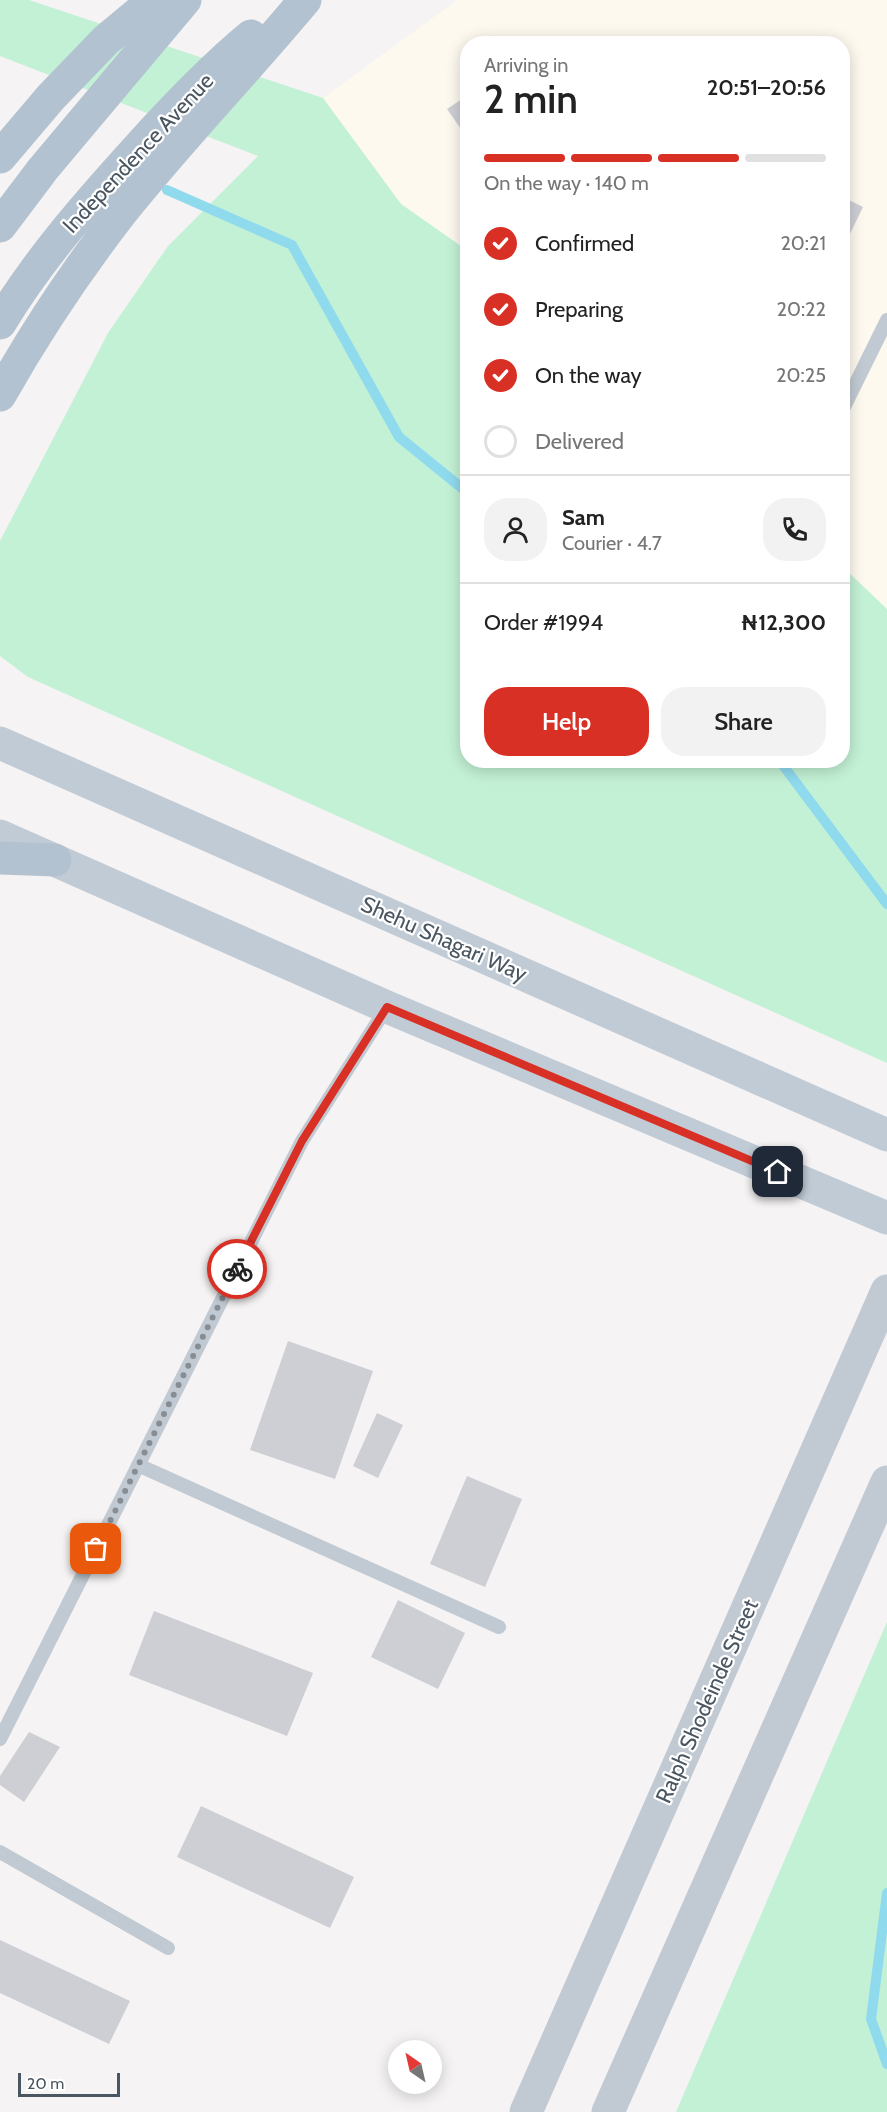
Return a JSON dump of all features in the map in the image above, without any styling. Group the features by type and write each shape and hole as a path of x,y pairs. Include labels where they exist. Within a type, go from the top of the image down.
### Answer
{"main road":[{"path":"0,157 51,97 106,40 154,0"},
{"path":"0,226 43,169 184,0"},
{"name":"Independence Avenue","path":"0,323 16,295 89,202 163,121 236,48 295,0"},
{"path":"0,395 70,281 122,212 305,0"},
{"name":"Shehu Shagari Way","path":"0,742 887,1135"},
{"path":"0,836 387,1007 887,1218"},
{"path":"0,858 55,860"}],"street":[{"name":"Ralph Shodeinde Street","path":"526,2112 887,1291"},
{"path":"608,2112 887,1482"}],"lane":[{"path":"850,395 887,320"},
{"path":"0,1739 302,1141 387,1007"},
{"path":"138,1465 499,1627"},
{"path":"0,1852 168,1948"}],"shaded area":[{"path":"457,0 887,0 887,609 850,574 850,36 460,36 460,245 401,204 323,98"}],"green space":[{"path":"0,0 29,0 323,98 401,204 460,245 460,768 850,768 850,574 887,609 887,1063 28,677 0,656 0,541 108,333 168,246 258,156 0,56"},
{"path":"887,1622 887,2112 676,2112"}],"building":[{"path":"460,100 460,128 447,109"},
{"path":"850,200 863,207 850,234"},
{"path":"288,1341 373,1371 335,1479 250,1450"},
{"path":"377,1413 403,1425 378,1478 353,1466"},
{"path":"467,1476 522,1499 485,1587 430,1564"},
{"path":"398,1600 465,1633 438,1689 371,1657"},
{"path":"154,1611 313,1673 287,1736 129,1675"},
{"path":"29,1732 60,1747 24,1802 0,1785 0,1776"},
{"path":"201,1806 354,1877 330,1928 177,1857"},
{"path":"0,1940 130,2001 109,2044 0,1993"}],"waterway":[{"path":"167,190 292,245 399,437 460,487"},
{"path":"785,768 887,904"},
{"path":"887,1893 871,2019 887,2064"}],"way so far":[{"path":"96,1549 237,1269"}],"route":[{"path":"237,1269 302,1141 387,1007 778,1172"}]}
